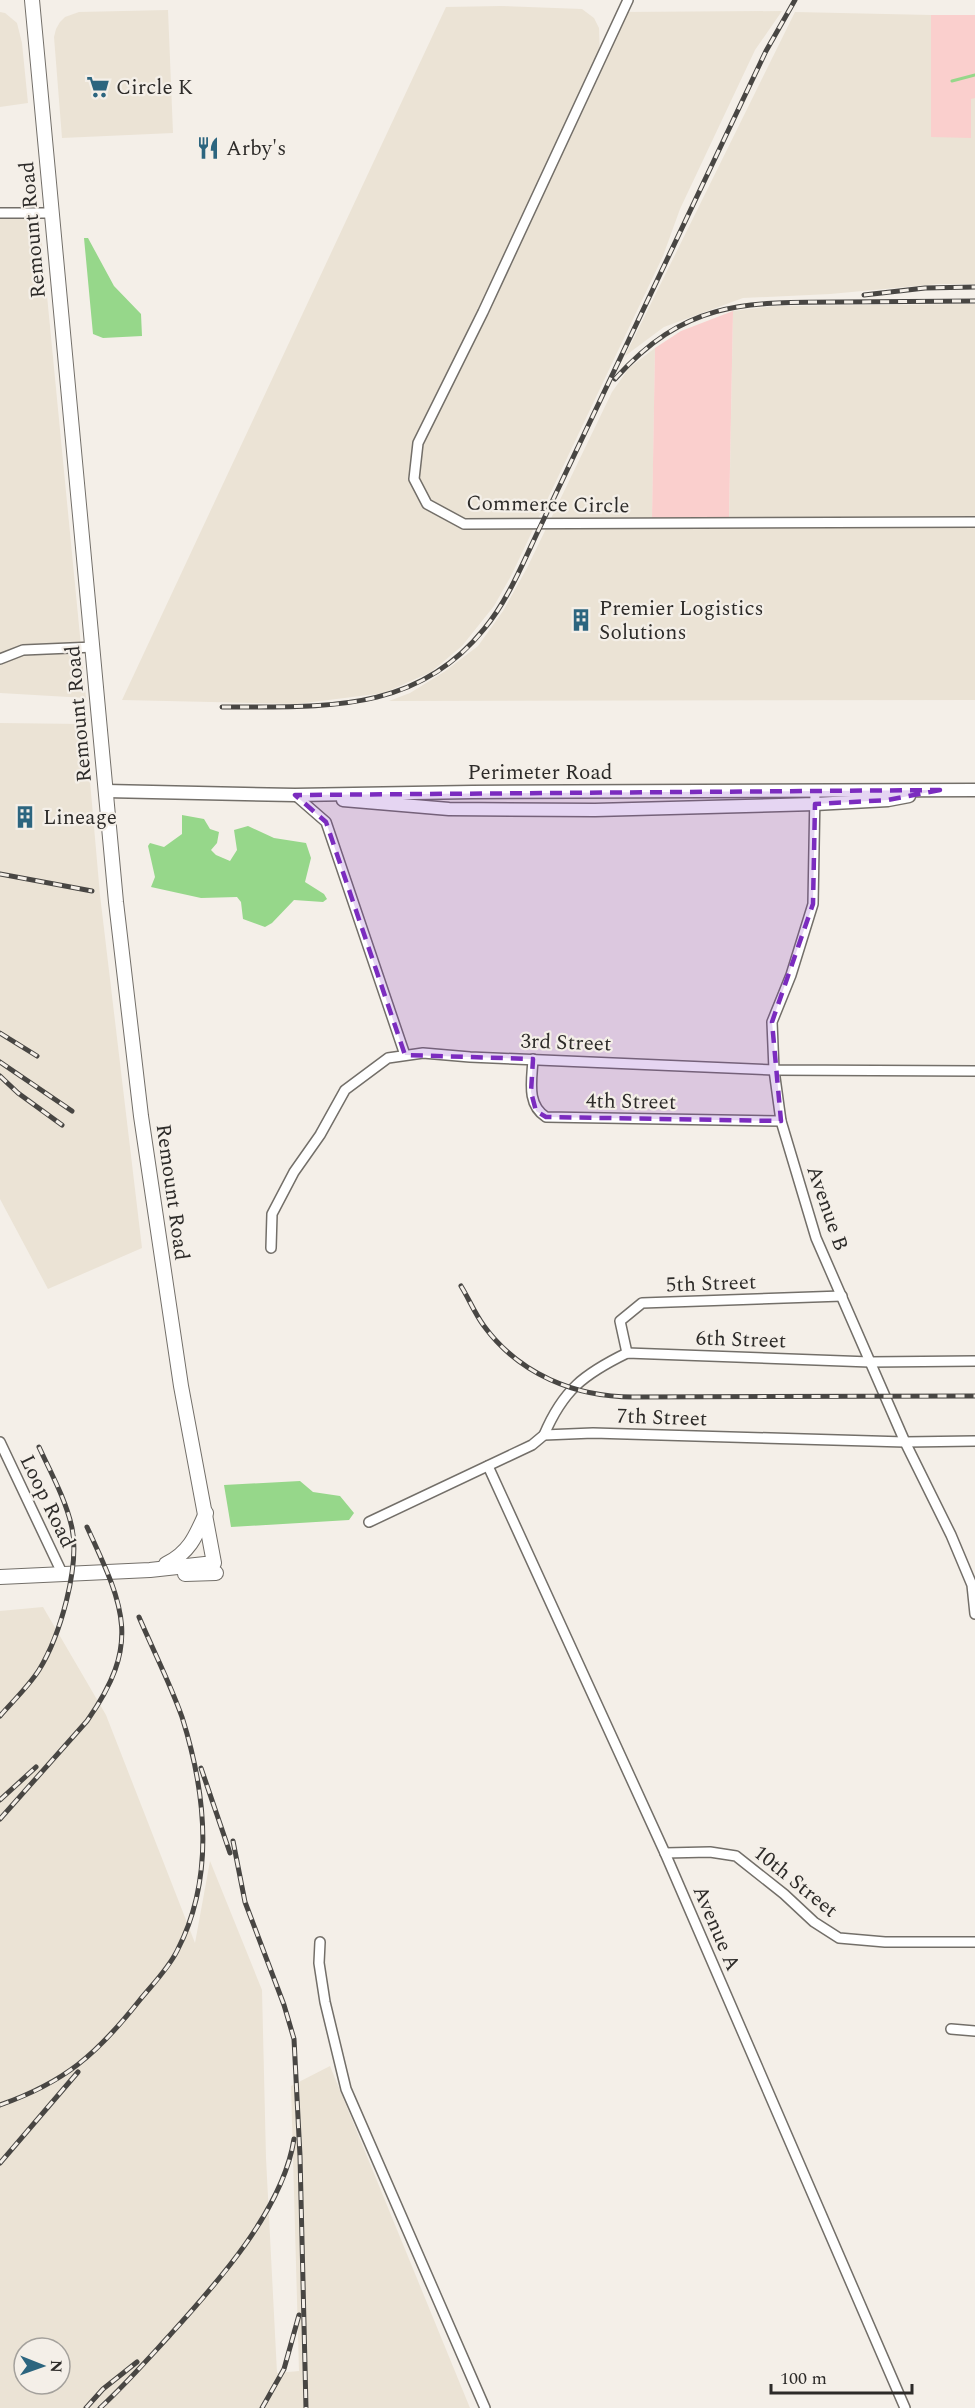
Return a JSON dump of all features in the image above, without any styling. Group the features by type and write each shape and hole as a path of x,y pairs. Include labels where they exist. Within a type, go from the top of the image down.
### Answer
{"main road":[{"name":"Remount Road","path":"32,0 94,646 116,902 141,1116 181,1386 215,1568 155,1569"},
{"path":"0,1577 155,1569 180,1558 206,1513"}],"street":[{"name":"Commerce Circle","path":"628,0 483,312 418,443 414,479 427,504 464,524 975,522"},
{"path":"0,213 51,213"},
{"path":"0,659 23,650 94,646"},
{"path":"309,795 401,806 628,810 888,800 940,790"},
{"name":"Perimeter Road","path":"106,791 309,795 975,790"},
{"name":"Avenue B","path":"814,791 813,904 791,975 772,1022 774,1070 781,1121 816,1238 905,1442 974,1585 975,1614"},
{"path":"529,792 531,809"},
{"path":"295,795 326,822 405,1055"},
{"name":"3rd Street","path":"271,1248 272,1214 294,1172 320,1135 345,1090 388,1058 423,1053 774,1070 975,1071"},
{"name":"4th Street","path":"533,1059 531,1092 536,1111 546,1117 781,1121"},
{"name":"5th Street","path":"627,1353 620,1322 642,1303 842,1296"},
{"name":"6th Street","path":"544,1435 554,1413 571,1389 595,1368 627,1353 870,1362 975,1361"},
{"name":"7th Street","path":"369,1522 532,1445 544,1435 593,1432 905,1442 975,1441"},
{"name":"Loop Road","path":"0,1442 63,1575"},
{"name":"Avenue A","path":"488,1466 665,1853 905,2408"},
{"name":"10th Street","path":"665,1853 710,1852 736,1856 784,1894 813,1922 839,1938 885,1942 975,1942"},
{"path":"320,1942 319,1963 346,2088 485,2408"},
{"path":"951,2029 975,2031"}],"highlighted area":[{"path":"940,790 888,800 815,804 813,904 772,1022 781,1121 546,1117 536,1111 531,1092 533,1059 405,1055 326,822 295,795"}],"shaded area":[{"path":"501,6 582,9 594,18 599,28 600,58 622,12 782,11 755,50 680,209 663,256 511,576 494,606 462,646 431,672 384,693 297,704 122,700 446,7"},
{"path":"168,10 173,133 62,138 54,37 60,22 65,17 79,12"},
{"path":"0,12 5,13 17,23 22,43 28,103 0,107"},
{"path":"795,12 931,15 931,137 971,98 975,98 975,284 938,284 830,294 743,298 664,327 625,356"},
{"path":"931,15 975,15 975,98 971,99 971,138 931,137"},
{"path":"0,213 39,213 86,698 0,693"},
{"path":"84,238 88,238 114,286 141,314 142,336 103,338 93,334"},
{"path":"975,304 975,700 389,701 410,693 444,672 478,646 503,611 527,568 612,392 629,368 655,348 652,524 729,523 733,311 775,306"},
{"path":"733,311 729,518 652,519 655,348 681,331"},
{"path":"0,723 85,724 100,895 142,1248 48,1289 0,1199"},
{"path":"182,815 204,819 210,829 219,832 217,843 211,850 216,855 230,861 237,850 234,830 248,826 274,838 306,843 311,858 305,882 324,894 327,899 323,902 294,900 272,923 265,927 243,919 241,902 237,897 201,898 151,887 155,877 148,846 150,843 164,847 182,834"},
{"path":"300,1481 313,1492 340,1496 354,1513 349,1520 231,1527 224,1485"},
{"path":"43,1607 106,1715 195,1943 210,1861 262,1990 266,2158 277,2373 299,2371 291,2086 330,2066 470,2408 0,2408 0,1611"}],"waterway":[{"path":"952,81 975,75"}],"railway":[{"path":"222,707 330,705 364,700 397,691 428,677 457,657 484,629 516,579 766,51 795,0"},
{"path":"864,295 925,288 975,287"},
{"path":"615,379 640,354 665,334 690,321 743,306 803,302 975,301"},
{"path":"0,874 92,891"},
{"path":"0,1033 37,1056"},
{"path":"0,1062 72,1111"},
{"path":"0,1076 18,1093 62,1125"},
{"path":"461,1286 484,1326 514,1357 531,1370 550,1380 590,1393 633,1397 975,1396"},
{"path":"0,1716 30,1682 47,1656 61,1620 71,1581 74,1544 72,1528 62,1497 39,1447"},
{"path":"0,1819 87,1721 104,1694 115,1669 121,1646 122,1625 118,1603 87,1527"},
{"path":"0,2105 43,2087 78,2065 93,2052 164,1971 177,1951 189,1923 202,1865 203,1835 197,1775 182,1717 139,1617"},
{"path":"0,1800 36,1767"},
{"path":"201,1768 230,1853"},
{"path":"233,1841 245,1902 284,2005 294,2039 300,2156 306,2408"},
{"path":"0,2163 78,2072"},
{"path":"100,2408 188,2315 246,2244 277,2192 294,2139"},
{"path":"262,2408 284,2369 299,2315"},
{"path":"86,2408 103,2389 137,2362"}],"place":[{"name":"Circle K","path":"98,87"},
{"name":"Arby's","path":"208,148"},
{"name":"Premier Logistics Solutions","path":"581,620"},
{"name":"Lineage","path":"25,817"}]}
